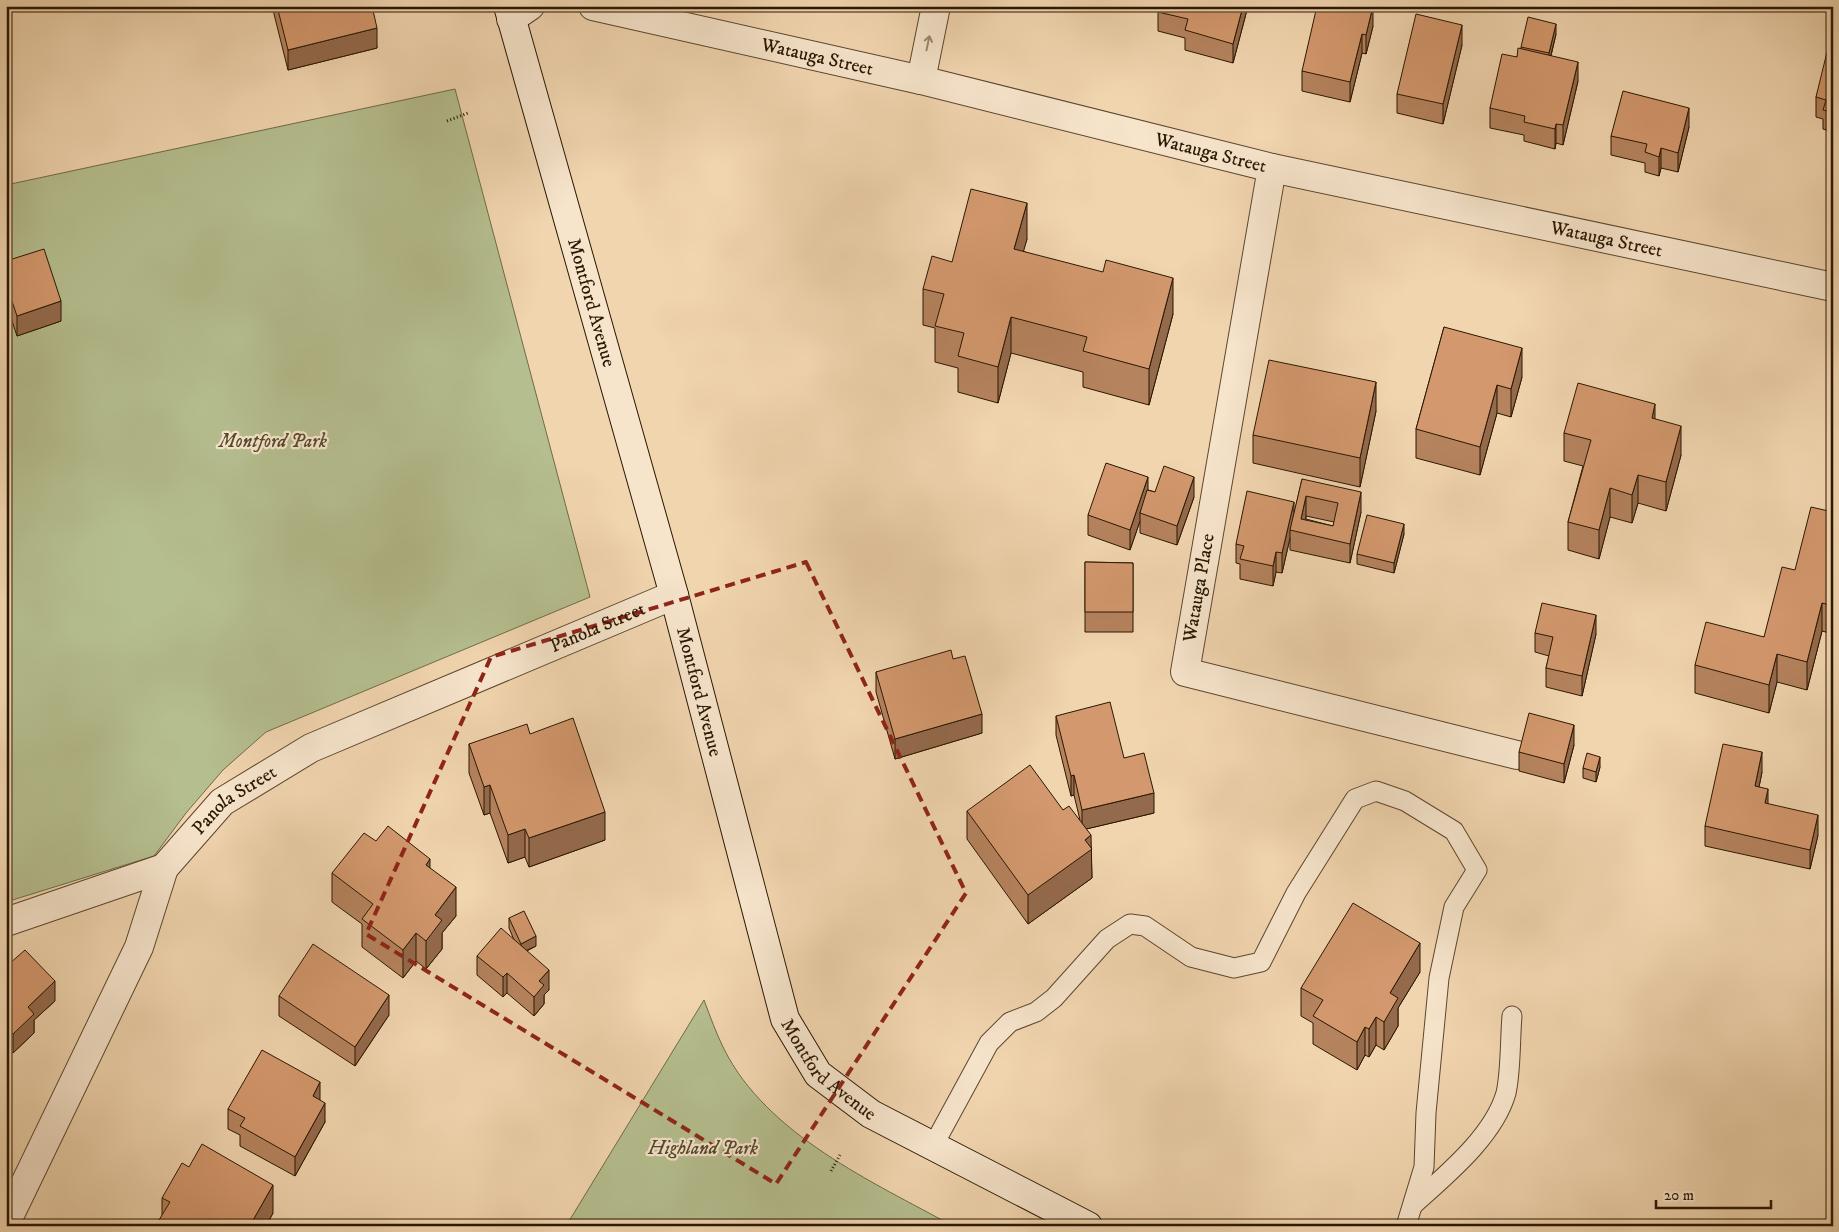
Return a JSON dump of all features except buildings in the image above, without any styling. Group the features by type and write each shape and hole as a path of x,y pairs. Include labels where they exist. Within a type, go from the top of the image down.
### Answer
{"street":[{"name":"Watauga Street","path":"592,6 921,80 1272,168 1833,287"},
{"path":"921,80 936,6"},
{"name":"Montford Avenue","path":"516,10 674,595 785,1019 818,1074 871,1114 1088,1226"},
{"name":"Watauga Place","path":"1272,168 1185,672 1517,755"},
{"name":"Panola Street","path":"6,1223 139,947 164,868 222,802 311,748 674,595"},
{"path":"6,922 164,868"}],"lane":[{"path":"933,1146 989,1043 1010,1022 1036,1012 1054,998 1107,939 1130,924 1145,926 1191,957 1234,968 1261,962 1296,892 1355,799 1376,791 1405,801 1454,831 1477,870 1454,907 1439,978 1426,1113 1424,1167 1406,1226"},
{"path":"1413,1205 1458,1163 1487,1130 1506,1093 1512,1016"}],"path":[{"path":"447,121 468,113"},
{"path":"831,1171 840,1155"}],"highlighted area":[{"path":"806,562 966,893 776,1184 366,934 491,657"}],"green space":[{"name":"Montford Park","path":"455,89 590,597 266,732 223,770 186,813 154,856 6,902 6,185"},
{"name":"Highland Park","path":"704,1000 724,1049 743,1079 767,1107 794,1131 825,1153 890,1192 953,1226 566,1226"}]}
